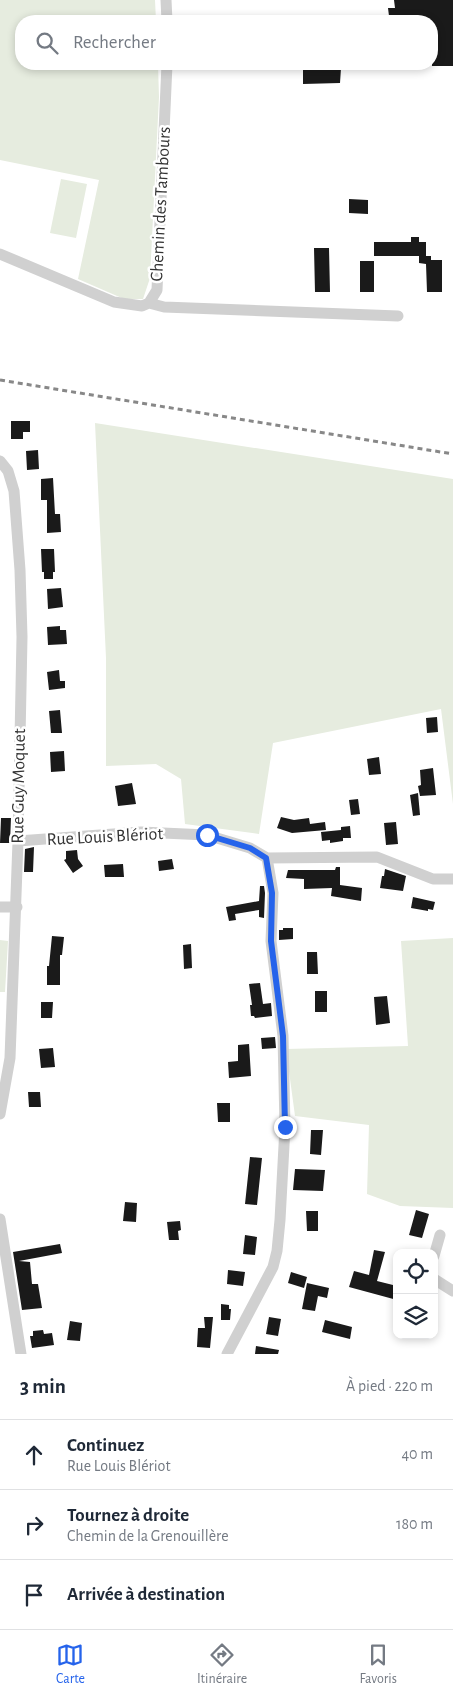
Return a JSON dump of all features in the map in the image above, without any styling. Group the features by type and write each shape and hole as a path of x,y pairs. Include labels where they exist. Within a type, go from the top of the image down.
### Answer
{"street":[{"path":"166,0 166,15"},
{"name":"Chemin des Tambours","path":"0,254 114,302 142,306 149,303 157,290 167,70"},
{"path":"149,303 164,307 398,316"},
{"name":"Rue Guy Moquet","path":"0,461 8,472 14,490 20,570 22,637 17,907 10,1058 0,1114"},
{"name":"Rue Louis Blériot","path":"18,841 141,832 207,835 250,848 266,858 377,856 433,879 453,879"},
{"path":"227,1354 273,1267 277,1251 280,1220 285,1127 283,1036 271,941 272,893 266,858"},
{"path":"0,907 17,907"},
{"path":"0,1219 21,1354"},
{"path":"436,1249 440,1235"},
{"path":"438,1282 453,1291"}],"shaded area":[{"path":"0,0 155,0 156,15 15,15 15,70 158,70 159,97 150,278 143,299 124,299 78,279 99,180 0,160"},
{"path":"61,179 87,184 76,238 50,233"},
{"path":"95,423 453,479 453,804 441,709 273,743 259,834 185,824 181,779 156,764 106,766 106,658"},
{"path":"453,938 453,1208 400,1206 367,1194 369,1125 295,1116 286,1049 408,1046 401,941"},
{"path":"0,940 8,941 5,992 0,992"}],"building":[{"path":"394,0 453,0 453,66 438,66 438,15 389,15 388,8 395,8"},
{"path":"303,70 341,70 340,83 303,84"},
{"path":"349,199 368,200 368,214 349,213"},
{"path":"411,237 419,237 419,242 426,242 426,256 431,256 431,260 442,260 442,292 427,292 426,264 419,263 419,256 374,256 374,242 411,242"},
{"path":"314,248 329,248 330,292 315,292"},
{"path":"360,261 374,261 374,292 360,292"},
{"path":"11,421 30,421 30,432 23,432 23,439 11,439"},
{"path":"38,450 39,469 27,470 26,451"},
{"path":"53,478 55,514 60,514 61,532 47,533 47,500 41,500 41,479"},
{"path":"41,549 54,549 55,572 53,572 53,579 44,579"},
{"path":"61,588 63,607 48,609 47,589"},
{"path":"60,626 60,630 66,630 67,644 48,645 47,627"},
{"path":"59,670 60,681 65,681 65,688 49,690 47,672"},
{"path":"60,710 62,733 51,733 49,711"},
{"path":"437,717 438,732 427,733 426,718"},
{"path":"64,751 65,771 51,772 50,752"},
{"path":"379,757 381,774 369,775 367,759"},
{"path":"433,768 436,795 420,796 418,786 421,785 420,770"},
{"path":"132,783 136,804 118,806 115,786"},
{"path":"418,793 420,815 413,816 410,795"},
{"path":"358,799 360,814 351,815 349,800"},
{"path":"281,817 294,820 309,818 310,824 325,822 326,830 292,833 277,828"},
{"path":"1,818 11,818 10,843 0,843"},
{"path":"396,822 398,844 386,845 384,823"},
{"path":"350,826 351,838 343,838 343,841 330,843 330,840 322,841 321,832 341,830 341,827"},
{"path":"34,847 33,872 24,872 25,849"},
{"path":"77,850 78,859 83,866 73,873 64,860 66,859 66,851"},
{"path":"172,859 174,869 159,871 158,861"},
{"path":"123,864 124,877 105,877 104,865"},
{"path":"336,867 340,867 340,885 362,888 361,901 331,896 332,888 304,889 304,879 286,878 288,870 335,870"},
{"path":"385,869 406,876 403,891 380,888"},
{"path":"260,886 264,886 265,893 264,918 259,917 259,910 235,914 236,920 229,921 226,907 259,901"},
{"path":"413,897 435,902 433,910 411,908"},
{"path":"283,928 293,928 293,939 279,940 279,930 283,930"},
{"path":"52,936 64,937 62,955 60,955 60,985 47,985 47,966 49,966"},
{"path":"191,944 192,968 184,969 183,945"},
{"path":"307,952 317,952 318,974 307,974"},
{"path":"260,983 263,1004 271,1003 272,1016 255,1018 251,1016 250,1005 252,1005 249,984"},
{"path":"315,991 327,991 327,1012 315,1012"},
{"path":"387,996 390,1023 376,1025 374,997"},
{"path":"41,1002 53,1002 52,1018 41,1018"},
{"path":"275,1037 276,1048 262,1049 261,1038"},
{"path":"249,1044 251,1076 229,1078 228,1062 238,1061 238,1045"},
{"path":"53,1048 55,1067 41,1068 39,1049"},
{"path":"28,1092 40,1092 41,1107 29,1107"},
{"path":"217,1103 230,1103 230,1122 218,1122"},
{"path":"311,1130 323,1130 321,1155 310,1154"},
{"path":"250,1157 262,1158 257,1205 245,1204"},
{"path":"295,1169 325,1170 323,1191 293,1190"},
{"path":"125,1202 137,1203 136,1222 123,1221"},
{"path":"416,1210 429,1214 422,1238 409,1235"},
{"path":"306,1211 318,1211 318,1231 307,1231"},
{"path":"180,1221 179,1240 169,1240 167,1222"},
{"path":"245,1235 257,1237 255,1255 243,1254"},
{"path":"60,1244 62,1253 19,1261 30,1262 32,1284 38,1284 42,1308 22,1310 13,1252"},
{"path":"374,1250 385,1252 377,1281 393,1285 393,1299 349,1287 354,1271 369,1275"},
{"path":"228,1270 245,1272 243,1286 227,1284"},
{"path":"291,1272 307,1277 304,1288 288,1283"},
{"path":"307,1283 329,1288 327,1298 318,1296 315,1311 302,1309"},
{"path":"221,1304 229,1305 229,1309 231,1309 230,1320 221,1320"},
{"path":"204,1317 213,1317 210,1348 197,1347 198,1328 205,1328"},
{"path":"269,1317 281,1319 278,1336 266,1334"},
{"path":"325,1320 352,1327 350,1339 322,1332"},
{"path":"70,1321 82,1323 80,1341 67,1340"},
{"path":"43,1330 44,1334 52,1333 54,1345 32,1348 30,1336 33,1336 33,1331"},
{"path":"256,1346 279,1350 278,1354 255,1354"}],"railway":[{"path":"0,380 453,454"}],"route":[{"path":"207,835 250,848 266,858 272,893 271,941 283,1036 285,1127"}]}
